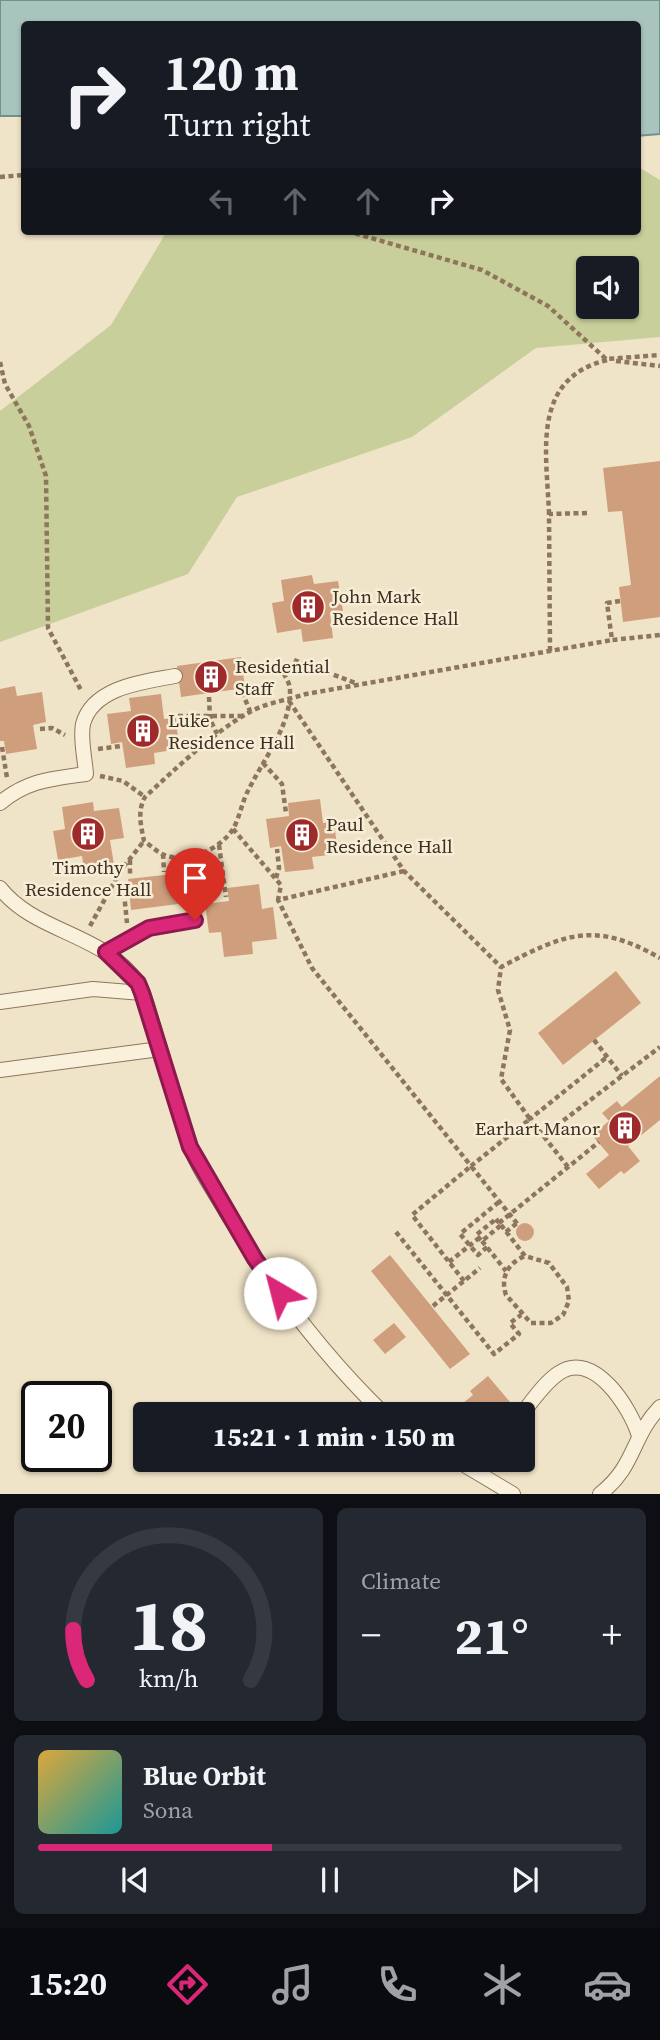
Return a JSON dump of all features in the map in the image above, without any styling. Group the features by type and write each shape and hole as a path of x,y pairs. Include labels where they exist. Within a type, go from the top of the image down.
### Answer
{"lane":[{"path":"0,803 19,787 44,779 86,774 83,726 90,708 115,691 142,682 175,676"},
{"path":"0,888 8,899 31,914 106,952 131,976 142,993 190,1147 255,1259 354,1385 372,1402"},
{"path":"106,952 149,928 195,920"},
{"path":"0,1002 93,989 142,993"},
{"path":"0,1070 160,1049"},
{"path":"533,1402 558,1373 572,1367 584,1368 595,1373 625,1404 639,1436"},
{"path":"600,1494 628,1465 639,1436 648,1420 660,1408"},
{"path":"489,1472 513,1494"}],"path":[{"path":"0,177 21,175"},
{"path":"361,235 482,270 548,306 606,359 660,366"},
{"path":"550,651 546,432 554,396 584,368 606,359 660,355"},
{"path":"0,362 5,384 29,426 46,476 48,628 90,708"},
{"path":"549,514 587,513"},
{"path":"611,640 607,603 620,601"},
{"path":"83,939 130,859 144,841 140,814 145,797 217,734 250,711 359,684 611,640 660,635"},
{"path":"294,660 359,684"},
{"path":"144,841 163,854 182,858 219,845 233,829 286,719 290,688 279,666"},
{"path":"243,692 250,711"},
{"path":"209,696 210,715 217,734"},
{"path":"289,700 404,871 501,967"},
{"path":"178,716 242,716"},
{"path":"40,729 58,729 65,735 68,743"},
{"path":"95,749 121,746"},
{"path":"2,747 10,785"},
{"path":"263,763 282,784 286,813"},
{"path":"99,776 123,781 145,797"},
{"path":"233,829 281,885 278,900 312,968 518,1225 506,1232"},
{"path":"219,845 226,897"},
{"path":"276,879 279,868 277,849"},
{"path":"163,854 164,872"},
{"path":"130,859 130,876"},
{"path":"278,900 404,871"},
{"path":"124,893 128,931"},
{"path":"501,967 567,936 605,934 634,943 660,958"},
{"path":"501,967 498,990 510,1030 501,1079 568,1167"},
{"path":"594,1040 622,1076"},
{"path":"543,1136 609,1083 660,1047"},
{"path":"464,1281 412,1215 607,1057"},
{"path":"449,1262 500,1224 598,1142"},
{"path":"487,1248 478,1255 460,1234 500,1201"},
{"path":"479,1218 486,1226"},
{"path":"506,1271 476,1235 496,1219 525,1256 549,1263 568,1287 569,1300 563,1315 551,1323 537,1324 521,1315 506,1295 506,1271 513,1262 525,1256"},
{"path":"396,1232 494,1353 519,1334 510,1323 521,1315"},
{"path":"433,1306 480,1268"}],"green space":[{"path":"641,168 660,180 660,337 536,348 412,437 237,497 188,574 0,642 0,411 111,325 165,235 641,235"}],"water":[{"path":"0,0 660,0 660,134 641,136 641,21 21,21 21,116 0,116"}],"building":[{"path":"660,461 660,617 623,622 619,587 631,585 622,511 608,512 603,468"},
{"name":"John Mark Residence Hall","path":"312,575 314,584 338,581 343,611 330,613 333,638 303,642 301,629 277,633 272,603 284,601 281,580"},
{"name":"Residential Staff","path":"241,657 245,688 181,697 177,666"},
{"path":"15,686 17,696 42,692 46,722 33,725 37,749 6,754 4,741 0,741 0,689"},
{"name":"Luke Residence Hall","path":"161,694 164,719 176,718 179,749 154,753 155,764 126,768 122,742 111,744 107,714 131,711 129,698"},
{"name":"Paul Residence Hall","path":"320,799 323,823 334,822 338,854 312,857 314,869 285,872 281,846 270,848 266,819 289,816 288,803"},
{"name":"Timothy Residence Hall","path":"93,802 94,811 119,808 124,838 110,840 114,865 84,870 82,856 58,860 53,831 65,829 62,807"},
{"path":"191,872 194,902 131,910 128,879"},
{"path":"259,884 262,909 273,907 277,939 252,942 253,954 224,957 221,932 209,933 205,904 229,901 227,888"},
{"path":"616,971 641,1003 563,1065 538,1033"},
{"name":"Earhart Manor","path":"660,1076 660,1120 628,1146 640,1161 624,1174 621,1171 599,1189 586,1174 609,1155 592,1135 609,1121 602,1113 617,1101 622,1107"},
{"path":"525,1223 531,1226 534,1232 531,1238 525,1241 519,1238 516,1232 519,1226"},
{"path":"390,1255 470,1354 450,1369 371,1271"},
{"path":"394,1323 406,1337 385,1354 373,1340"},
{"path":"488,1376 510,1402 464,1402 473,1395 470,1391"}],"place":[{"name":"John Mark Residence Hall","path":"308,607"},
{"name":"Residential Staff","path":"211,677"},
{"name":"Luke Residence Hall","path":"143,731"},
{"name":"Timothy Residence Hall","path":"88,834"},
{"name":"Paul Residence Hall","path":"302,835"},
{"name":"Earhart Manor","path":"625,1128"}],"route":[{"path":"195,920 175,921 149,928 106,952 138,983 190,1147 255,1259 280,1293"}]}
